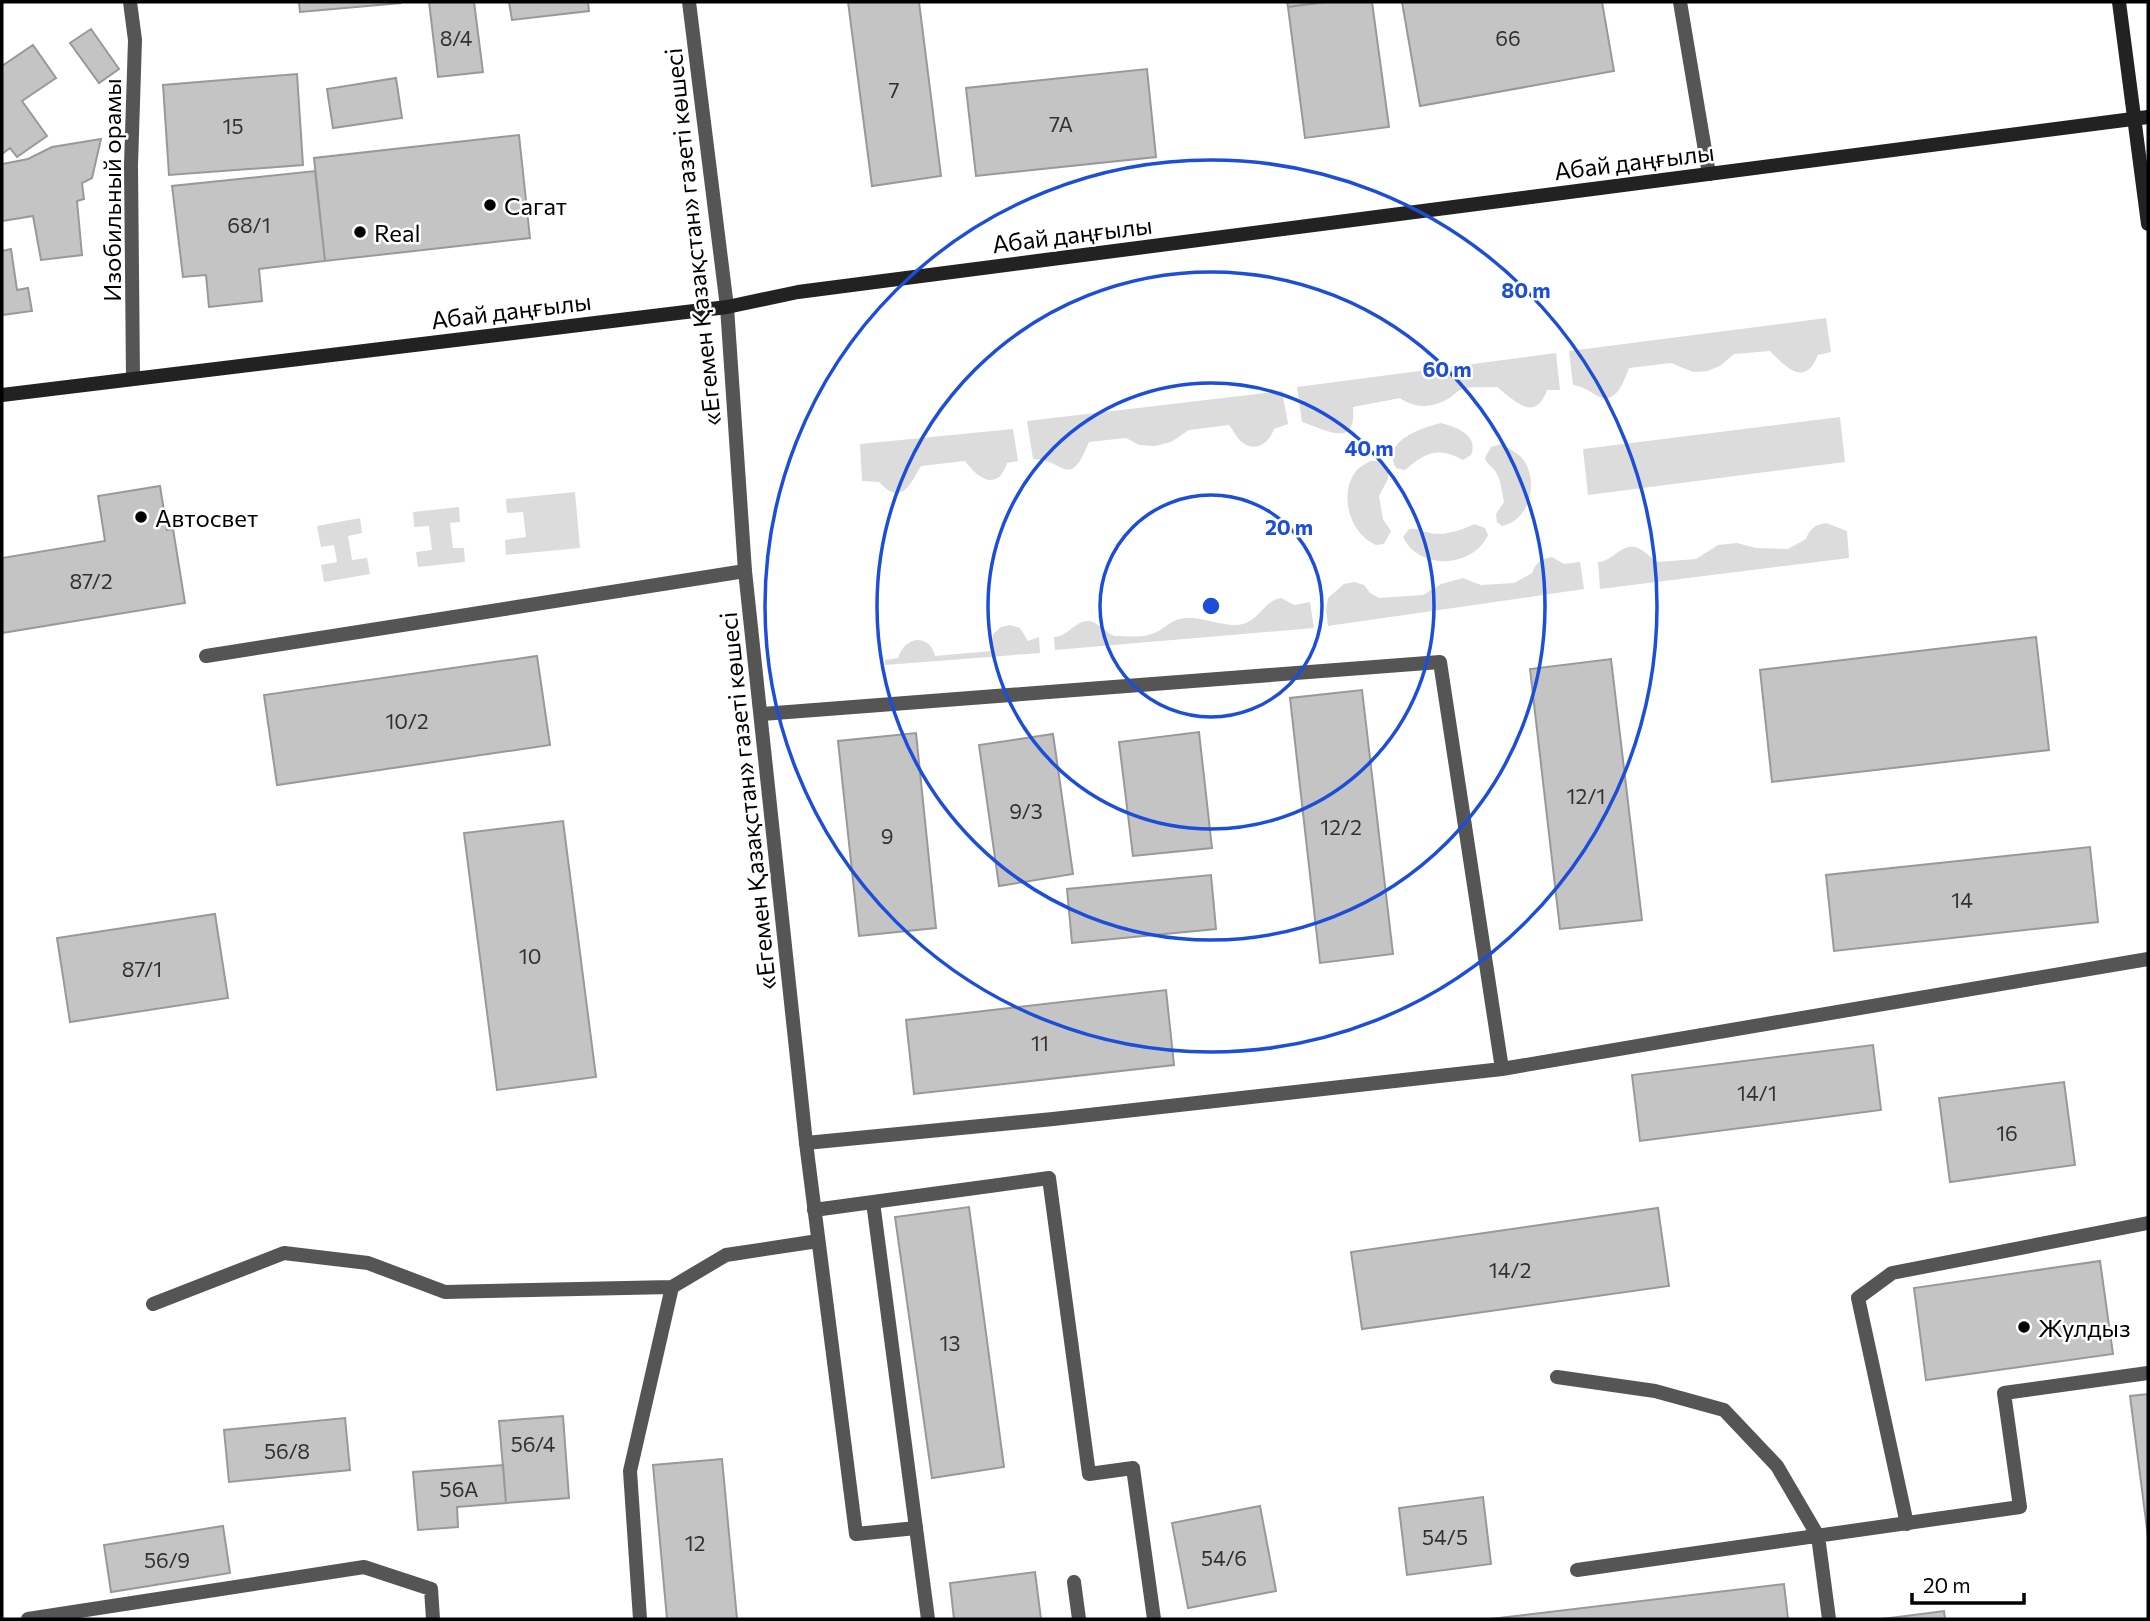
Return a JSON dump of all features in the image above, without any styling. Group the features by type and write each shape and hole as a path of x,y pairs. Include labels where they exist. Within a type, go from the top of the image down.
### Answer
{"street":[{"name":"Изобильный орамы","path":"130,2 135,40 131,165 133,378"},
{"name":"«Егемен Қазақстан» газеті көшесі","path":"689,2 727,307 745,570 806,1143 856,1534 916,1528"},
{"path":"1680,2 1709,174"},
{"path":"2119,2 2141,118 2148,223"},
{"name":"Абай даңғылы","path":"2,396 727,307 798,292 2141,118"},
{"path":"206,656 745,570"},
{"path":"762,714 1440,662 1502,1069"},
{"path":"806,1143 1067,1118 1502,1069 2148,959"},
{"path":"814,1210 1049,1178 1089,1474 1133,1468 1154,1619"},
{"path":"873,1202 928,1619"},
{"path":"1906,1524 1858,1297 1892,1273 2148,1223"},
{"path":"153,1304 284,1254 368,1262 445,1292 672,1287 726,1255 818,1241"},
{"path":"640,1619 630,1471 672,1287"},
{"path":"1577,1570 2020,1507 2004,1393 2148,1373"},
{"path":"1557,1377 1656,1391 1724,1410 1777,1466 1818,1536 1829,1619"},
{"path":"28,1619 364,1567 431,1589 433,1619"},
{"path":"1074,1582 1079,1619"}],"shaded area":[{"path":"1826,318 1831,352 1818,355 1807,371 1789,368 1770,351 1734,354 1720,366 1707,371 1693,372 1671,363 1629,368 1617,392 1607,398 1601,398 1573,385 1569,351"},
{"path":"1556,353 1560,390 1547,390 1537,406 1517,403 1497,387 1470,388 1462,389 1448,399 1430,406 1418,406 1400,398 1353,407 1353,421 1350,429 1344,433 1328,431 1302,422 1297,387"},
{"path":"1282,391 1288,424 1274,429 1269,438 1258,446 1243,443 1229,425 1189,430 1171,442 1155,446 1139,445 1126,438 1089,442 1082,457 1071,469 1033,459 1027,421"},
{"path":"1840,417 1845,462 1588,495 1583,449"},
{"path":"1441,423 1469,437 1473,448 1471,455 1463,460 1446,453 1432,453 1405,470 1396,468 1393,459 1398,443 1414,432"},
{"path":"1013,429 1018,461 1007,463 1003,472 993,480 976,473 965,461 921,466 909,486 899,493 894,493 879,482 862,481 860,444"},
{"path":"1501,444 1524,460 1531,483 1531,492 1524,510 1511,523 1502,526 1497,522 1496,514 1504,502 1500,483 1496,472 1485,458 1491,447"},
{"path":"1370,461 1380,461 1388,470 1388,479 1379,496 1383,519 1391,531 1384,544 1376,545 1367,540 1353,523 1348,502 1351,481 1357,470"},
{"path":"575,492 580,548 506,555 505,540 526,537 523,512 507,513 506,499"},
{"path":"459,507 460,522 450,523 453,548 464,548 465,562 418,567 416,552 432,550 429,526 414,527 413,512"},
{"path":"360,518 362,533 348,536 352,560 367,558 370,574 324,582 321,565 337,562 334,545 321,547 317,526"},
{"path":"1826,523 1847,531 1849,558 1600,589 1598,562 1609,559 1628,547 1640,549 1658,562 1696,559 1718,545 1737,543 1756,548 1788,549 1806,539 1813,528"},
{"path":"1474,524 1485,528 1488,535 1481,546 1459,559 1433,560 1421,556 1403,537 1409,529 1445,534"},
{"path":"1552,557 1564,564 1580,562 1584,589 1328,626 1328,598 1344,584 1354,582 1364,585 1370,593 1379,598 1423,595 1441,584 1463,578 1481,585 1514,583 1532,573 1539,562"},
{"path":"1281,598 1294,605 1310,602 1314,628 1055,650 1054,637 1084,621 1095,623 1114,636 1143,636 1183,618 1243,624"},
{"path":"1010,625 1020,628 1028,641 1039,637 1040,653 885,665 885,660 898,658 905,645 917,640 928,643 935,656 991,651 993,634 1001,627"}],"building":[{"path":"299,2 401,2 401,3 300,12"},
{"path":"429,2 474,2 483,72 438,77"},
{"path":"509,2 588,2 589,11 512,20"},
{"path":"848,2 919,2 941,176 872,186"},
{"path":"1287,2 1325,2 1288,7"},
{"path":"1325,2 1372,2 1389,127 1305,138 1288,7"},
{"path":"1402,2 1602,2 1614,71 1420,106"},
{"path":"91,29 119,69 99,83 70,43"},
{"path":"33,45 56,78 22,101 47,136 17,157 10,148 2,154 2,66"},
{"path":"1147,69 1156,157 976,176 966,88"},
{"path":"297,74 303,165 169,175 163,85"},
{"path":"396,78 402,118 333,128 327,89"},
{"path":"519,135 530,238 325,261 314,158"},
{"path":"101,139 92,178 82,183 84,199 77,201 82,255 41,260 33,216 2,221 2,164 28,159 52,147"},
{"path":"315,171 325,261 259,269 262,301 209,307 206,275 183,277 172,186"},
{"path":"11,249 17,290 28,288 32,311 2,315 2,251"},
{"path":"160,486 167,530 173,529 185,603 2,633 2,558 105,541 98,496"},
{"path":"2036,637 2049,750 1772,782 1760,670"},
{"path":"537,656 550,745 277,785 264,695"},
{"path":"1611,659 1642,920 1560,929 1530,669"},
{"path":"1362,690 1393,954 1320,963 1290,698"},
{"path":"1199,732 1212,848 1133,856 1119,742"},
{"path":"916,733 936,928 859,936 838,741"},
{"path":"1053,734 1073,874 999,886 979,745"},
{"path":"563,821 596,1077 497,1090 464,833"},
{"path":"2090,847 2098,922 1834,951 1826,875"},
{"path":"1211,875 1216,929 1072,943 1067,889"},
{"path":"215,914 228,998 70,1022 57,938"},
{"path":"1166,990 1174,1065 914,1094 906,1020"},
{"path":"1873,1045 1881,1110 1640,1141 1632,1075"},
{"path":"2064,1082 2075,1165 1950,1182 1939,1098"},
{"path":"969,1207 1004,1467 932,1478 895,1217"},
{"path":"1658,1208 1669,1286 1362,1329 1351,1252"},
{"path":"2100,1261 2113,1354 1926,1380 1914,1288"},
{"path":"2148,1394 2148,1537 2130,1396"},
{"path":"563,1416 569,1498 506,1503 499,1421"},
{"path":"345,1418 350,1470 229,1482 224,1430"},
{"path":"722,1459 737,1619 667,1619 653,1465"},
{"path":"503,1465 506,1503 457,1507 458,1527 418,1530 413,1472"},
{"path":"1483,1497 1491,1564 1407,1575 1399,1508"},
{"path":"1260,1506 1276,1591 1188,1608 1172,1523"},
{"path":"223,1526 230,1573 111,1592 104,1545"},
{"path":"1035,1572 1041,1619 954,1619 950,1583"},
{"path":"1784,1584 1788,1619 1491,1619"},
{"path":"1944,1611 1945,1619 1882,1619"}],"place":[{"name":"Сагат","path":"490,205"},
{"name":"Real","path":"360,232"},
{"name":"Автосвет","path":"141,517"},
{"name":"Жулдыз","path":"2024,1327"}]}
